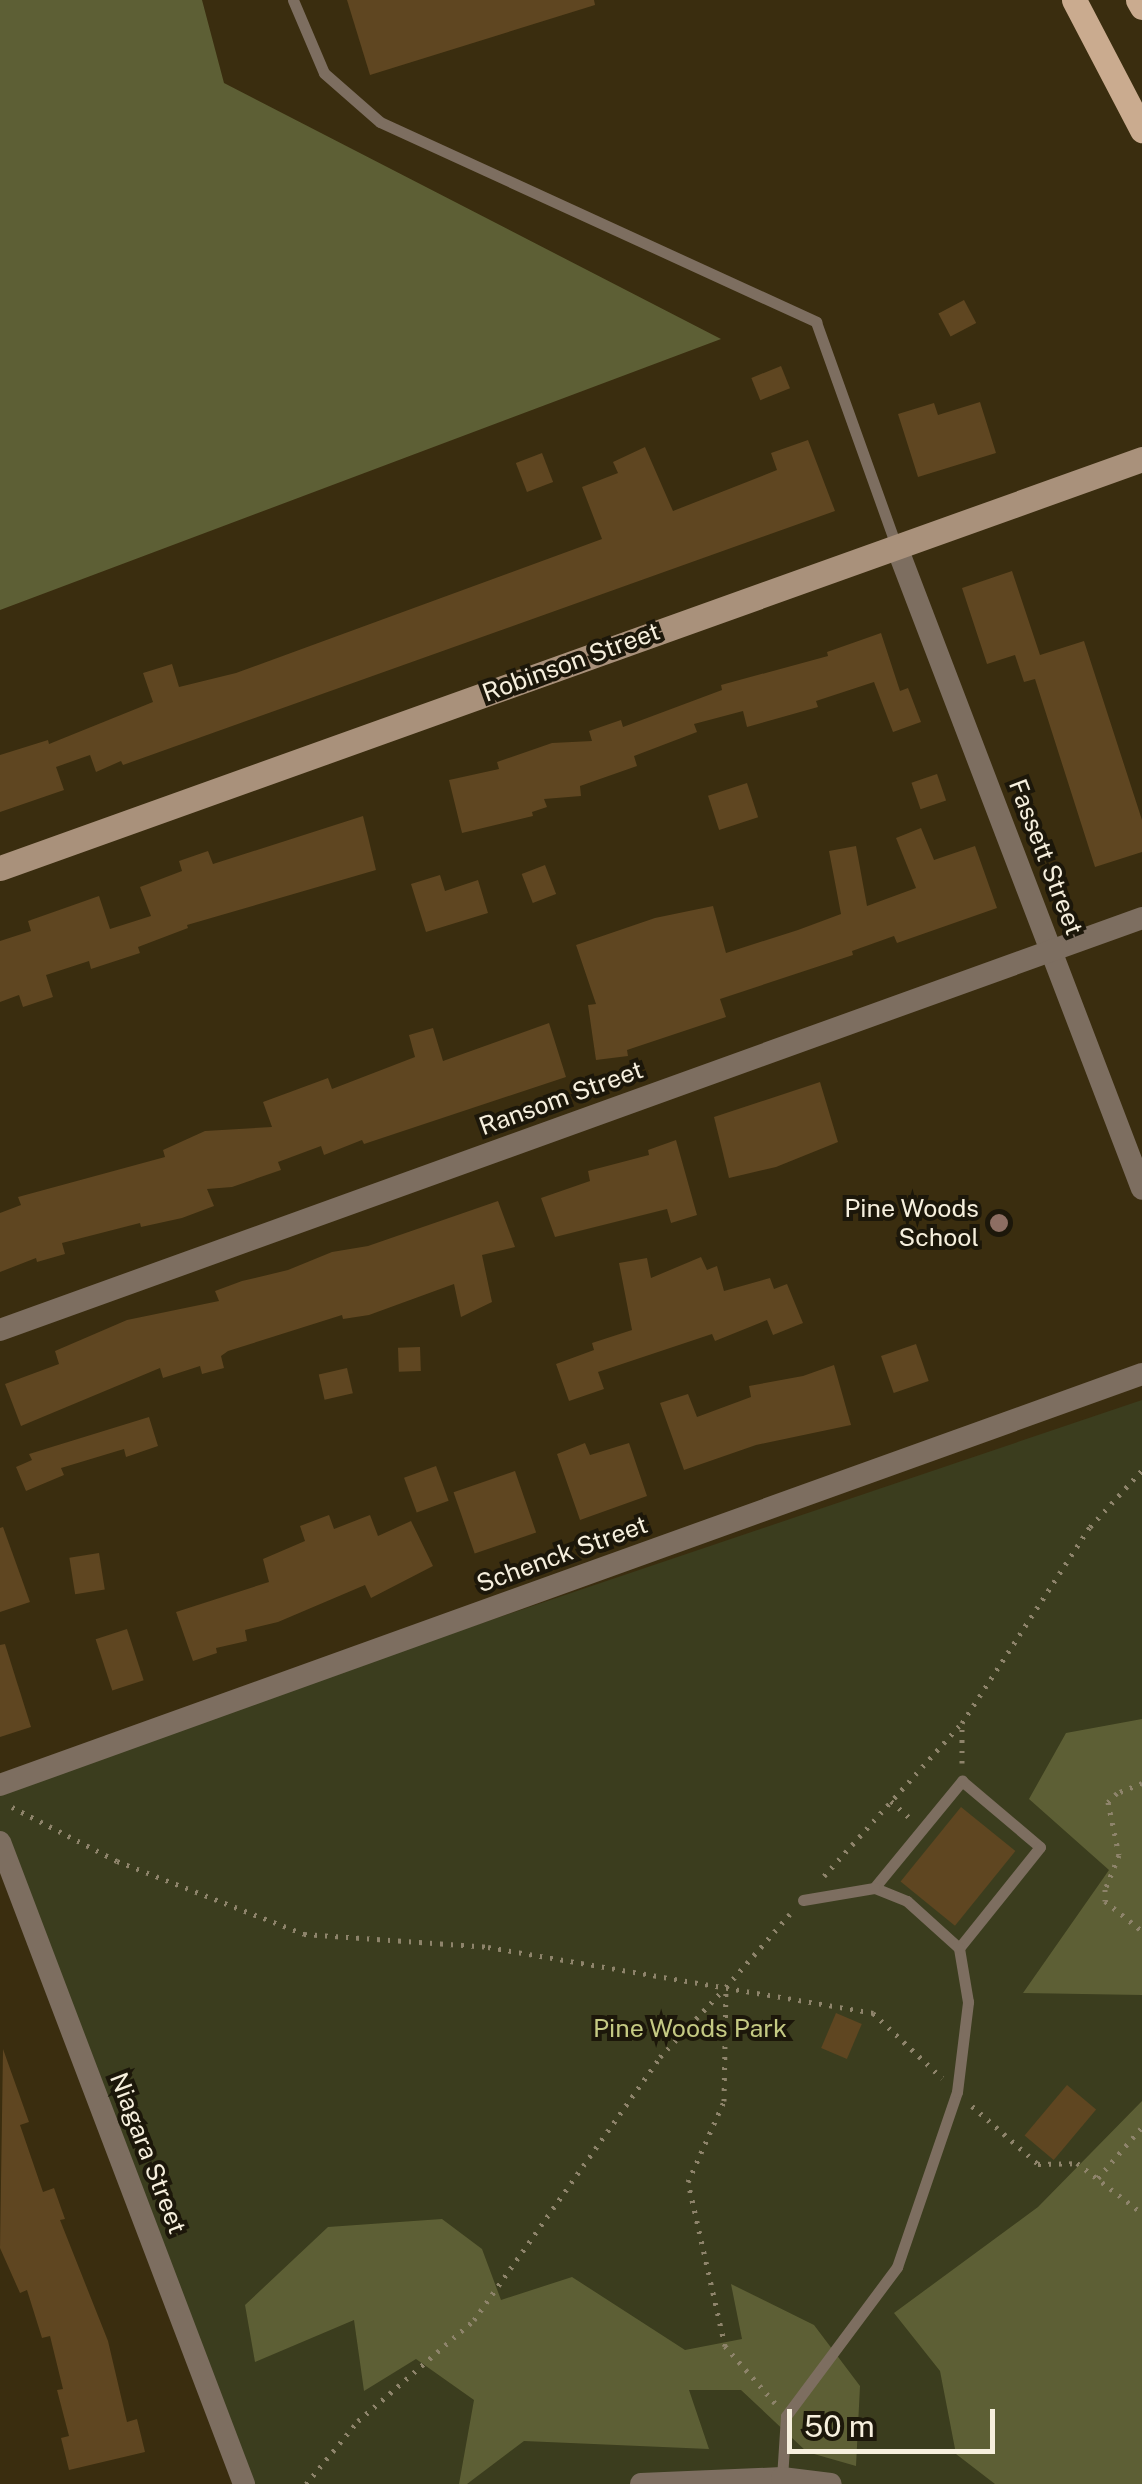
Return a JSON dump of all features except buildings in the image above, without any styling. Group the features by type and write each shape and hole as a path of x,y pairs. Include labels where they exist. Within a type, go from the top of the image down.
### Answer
{"main road":[{"path":"1074,0 1142,130"},
{"path":"1138,0 1142,7"}],"street":[{"name":"Robinson Street","path":"0,868 1142,459"},
{"name":"Fassett Street","path":"896,546 1142,1189"},
{"name":"Ransom Street","path":"0,1330 1142,918"},
{"name":"Schenck Street","path":"0,1785 1142,1374"},
{"name":"Niagara Street","path":"0,1842 244,2484"},
{"path":"642,2484 782,2478 831,2484"}],"lane":[{"path":"293,0 324,73 380,122 816,322 896,546"},
{"path":"874,1888 962,1781 1040,1847 959,1948"},
{"path":"782,2478 786,2416 897,2267 956,2092 968,2002 959,1948 907,1901 874,1888 803,1900"}],"path":[{"path":"306,2484 358,2421 474,2320 660,2057 962,1723 1090,1528 1142,1470"},
{"path":"962,1723 962,1781"},
{"path":"1142,1783 1116,1793 1108,1802 1119,1855 1105,1889 1105,1901 1142,1931"},
{"path":"0,1802 118,1860 304,1934 488,1947 873,2013 1038,2164 1077,2163 1142,2213"},
{"path":"726,1987 724,2101 688,2182 725,2346 786,2416"},
{"path":"1098,2179 1142,2128"}],"green space":[{"path":"0,0 202,0 224,83 721,339 0,610"},
{"name":"Pine Woods Park","path":"1142,1400 1142,2484 244,2484 0,1842 0,1786"},
{"path":"1142,1719 1142,1995 1023,1993 1109,1870 1029,1799 1066,1733"},
{"path":"1142,2101 1142,2484 995,2484 956,2454 940,2371 894,2313 1038,2207"},
{"path":"442,2219 482,2249 501,2300 572,2277 685,2350 742,2339 731,2284 814,2325 860,2386 856,2466 807,2452 741,2390 689,2390 709,2449 524,2441 467,2484 459,2484 474,2400 416,2359 364,2391 354,2320 255,2362 245,2305 328,2227"}],"place":[{"name":"Pine Woods School","path":"999,1223"}]}
